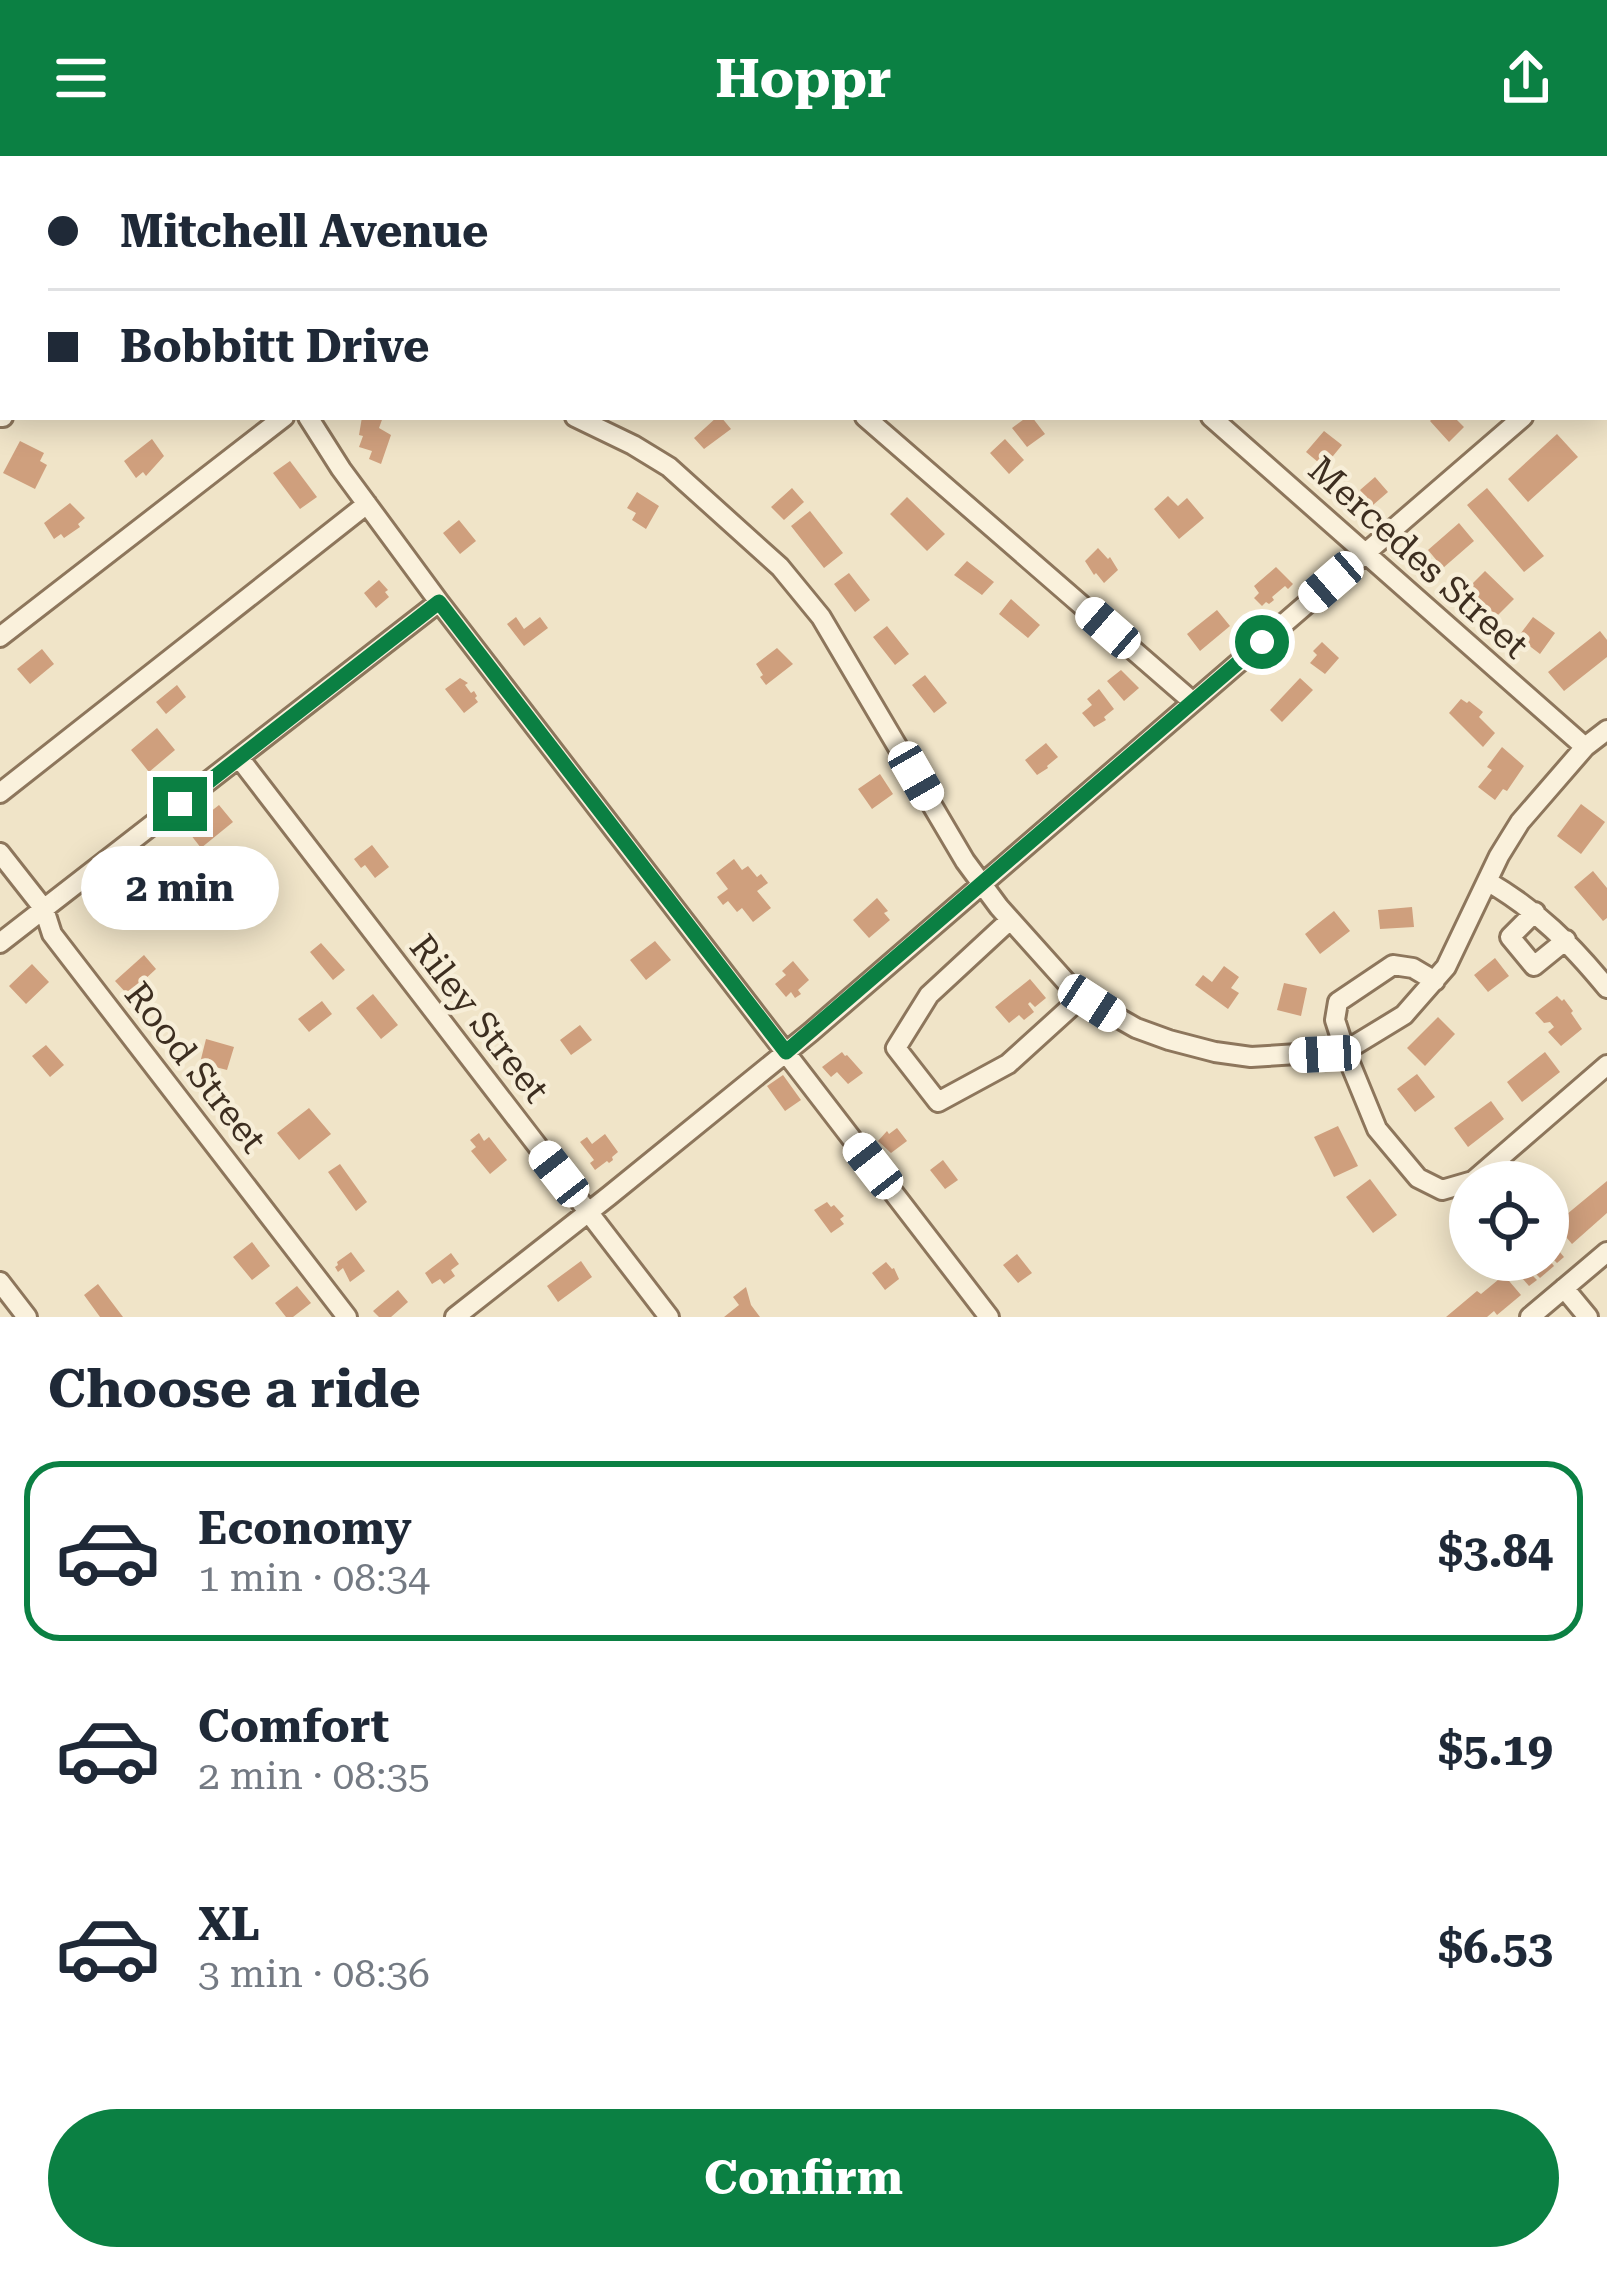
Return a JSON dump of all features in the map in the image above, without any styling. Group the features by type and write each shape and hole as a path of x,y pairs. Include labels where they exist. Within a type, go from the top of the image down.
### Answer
{"street":[{"path":"0,637 280,420"},
{"path":"310,420 439,602 989,1317"},
{"path":"581,420 669,467 792,580 821,617 964,861 1057,972 1112,1016 1215,1052 1252,1057 1345,1052 1404,1015 1446,967 1520,822 1585,747 1607,730"},
{"path":"869,420 1193,702"},
{"name":"Mercedes Street","path":"1213,420 1585,747"},
{"path":"455,1317 786,1052 1520,420"},
{"path":"0,793 368,504"},
{"path":"0,943 439,602"},
{"name":"Riley Street","path":"240,759 669,1317"},
{"name":"Rood Street","path":"0,854 44,909 52,934 347,1317"},
{"path":"1487,881 1535,912 1607,988"},
{"path":"1535,912 1510,938 1534,966 1566,940"},
{"path":"1010,920 929,995 896,1048 938,1102 1008,1064 1083,996"},
{"path":"1435,982 1413,968 1393,965 1338,1002 1335,1020 1377,1129 1418,1178 1442,1190 1473,1181 1607,1065"},
{"path":"1532,1316 1607,1252"},
{"path":"0,1282 27,1317"},
{"path":"1564,1288 1588,1317"}],"building":[{"path":"362,420 382,420 379,428 391,435 381,464 369,459 372,451 359,447 363,436 359,435"},
{"path":"714,420 724,420 731,429 704,449 694,438"},
{"path":"1023,420 1034,420 1045,434 1027,447 1012,428"},
{"path":"1457,420 1464,427 1449,442 1430,421"},
{"path":"1324,431 1342,445 1324,467 1306,452"},
{"path":"1557,434 1578,457 1528,502 1508,479"},
{"path":"152,439 164,456 146,476 143,472 136,478 124,461"},
{"path":"1005,439 1024,460 1009,474 990,453"},
{"path":"20,441 44,453 40,461 47,465 35,489 3,473"},
{"path":"290,461 317,497 300,509 273,473"},
{"path":"1375,477 1388,492 1373,505 1360,490"},
{"path":"792,488 804,502 784,520 771,507"},
{"path":"1487,488 1544,556 1524,572 1467,505"},
{"path":"637,492 659,506 646,529 632,520 636,513 627,508"},
{"path":"1168,496 1178,506 1187,498 1204,518 1179,539 1154,509"},
{"path":"907,497 945,534 927,551 890,514"},
{"path":"70,503 85,518 64,538 61,534 54,539 44,523"},
{"path":"810,511 843,553 824,568 791,526"},
{"path":"459,520 476,541 460,554 443,533"},
{"path":"1459,523 1474,541 1443,568 1428,550"},
{"path":"1098,548 1118,570 1104,583 1085,561"},
{"path":"967,561 994,582 982,595 954,575"},
{"path":"1276,567 1293,584 1262,606 1254,598 1259,593 1254,586"},
{"path":"1485,571 1514,599 1496,617 1467,589"},
{"path":"849,573 870,600 855,612 834,584"},
{"path":"379,580 389,597 376,608 364,593"},
{"path":"1011,599 1040,625 1028,638 999,614"},
{"path":"1217,610 1230,626 1200,651 1187,634"},
{"path":"516,617 524,629 540,617 548,628 524,646 507,624"},
{"path":"1533,617 1555,633 1540,654 1518,637"},
{"path":"887,626 909,654 895,665 873,637"},
{"path":"1600,631 1607,640 1607,657 1564,691 1548,672"},
{"path":"1322,642 1339,658 1325,674 1310,663"},
{"path":"777,648 793,664 766,685 756,664"},
{"path":"42,649 54,664 30,684 17,669"},
{"path":"1121,670 1139,688 1124,701 1107,681"},
{"path":"925,675 947,703 934,713 912,685"},
{"path":"460,678 478,702 464,713 445,689"},
{"path":"1300,678 1313,690 1282,722 1270,710"},
{"path":"177,685 186,697 166,714 156,702"},
{"path":"1099,689 1114,709 1094,727 1082,713 1092,705 1087,699"},
{"path":"1461,699 1483,712 1479,717 1495,733 1483,747 1449,713"},
{"path":"157,728 175,750 149,772 131,750"},
{"path":"1046,743 1058,757 1037,775 1025,760"},
{"path":"1502,747 1524,766 1495,800 1478,787"},
{"path":"880,774 893,794 872,809 858,789"},
{"path":"1581,804 1605,822 1581,854 1557,836"},
{"path":"219,805 233,822 201,848 187,830"},
{"path":"372,845 389,867 375,878 354,859"},
{"path":"255,855 266,870 247,884 236,869"},
{"path":"734,859 742,870 748,866 768,883 757,891 771,908 753,922 742,908 737,912 717,897 728,889 716,873"},
{"path":"1593,871 1607,888 1607,918 1603,921 1574,887"},
{"path":"877,898 890,920 869,938 853,920"},
{"path":"1412,907 1414,927 1380,929 1378,910"},
{"path":"1334,911 1350,931 1320,954 1305,934"},
{"path":"655,941 671,960 646,980 630,960"},
{"path":"321,943 345,970 333,980 310,952"},
{"path":"144,955 156,969 128,995 115,981"},
{"path":"1495,958 1509,976 1488,992 1474,975"},
{"path":"793,961 809,980 795,998 791,992 786,997 775,984"},
{"path":"32,964 49,982 26,1004 9,986"},
{"path":"1224,966 1239,977 1231,988 1239,993 1228,1009 1195,985 1203,975 1212,982"},
{"path":"1030,979 1046,998 1035,1007 1028,1004 1034,1012 1024,1020 1019,1015 1009,1023 995,1007"},
{"path":"1284,983 1307,988 1301,1016 1277,1010"},
{"path":"373,994 398,1025 381,1039 356,1008"},
{"path":"1557,996 1564,999 1582,1029 1561,1046 1548,1032 1554,1027 1535,1013"},
{"path":"322,1001 332,1014 309,1032 298,1019"},
{"path":"1438,1017 1455,1034 1425,1066 1407,1048"},
{"path":"580,1025 592,1040 571,1055 560,1040"},
{"path":"206,1039 234,1047 227,1070 200,1063"},
{"path":"46,1045 64,1065 50,1077 32,1056"},
{"path":"842,1052 863,1073 848,1084 837,1072 831,1077 822,1067"},
{"path":"1545,1052 1560,1072 1522,1102 1507,1082"},
{"path":"1417,1074 1435,1097 1415,1112 1397,1089"},
{"path":"783,1075 801,1100 785,1111 767,1086"},
{"path":"1491,1101 1504,1119 1468,1147 1454,1128"},
{"path":"309,1108 331,1134 299,1160 277,1133"},
{"path":"1338,1126 1358,1166 1334,1177 1314,1137"},
{"path":"897,1128 907,1141 891,1153 878,1141"},
{"path":"479,1133 484,1141 489,1137 507,1160 490,1174 471,1151 476,1147 470,1140"},
{"path":"605,1134 618,1152 595,1170 590,1163 594,1160 580,1142 587,1137 592,1144"},
{"path":"943,1160 958,1180 945,1189 930,1170"},
{"path":"340,1164 367,1202 356,1211 328,1172"},
{"path":"1370,1179 1397,1215 1373,1233 1346,1197"},
{"path":"1607,1181 1607,1213 1572,1244 1569,1212"},
{"path":"827,1202 844,1216 840,1219 844,1224 831,1233 814,1210"},
{"path":"252,1242 270,1266 252,1280 233,1257"},
{"path":"351,1252 365,1271 350,1282 343,1268 338,1272 335,1267"},
{"path":"451,1253 459,1264 451,1270 455,1276 444,1284 440,1279 432,1284 425,1273"},
{"path":"1017,1254 1032,1273 1018,1283 1003,1265"},
{"path":"581,1261 592,1277 558,1302 547,1286"},
{"path":"886,1262 899,1279 885,1290 872,1273"},
{"path":"1497,1281 1509,1281 1521,1295 1497,1315 1494,1311 1487,1317 1446,1317 1477,1291 1481,1294"},
{"path":"98,1284 123,1317 100,1317 84,1295"},
{"path":"297,1286 311,1303 286,1317 275,1303"},
{"path":"746,1287 760,1317 724,1317 739,1305 733,1297"},
{"path":"398,1290 408,1302 391,1317 379,1317 373,1311"}],"route":[{"path":"180,804 439,602 786,1052 1262,642"}]}
